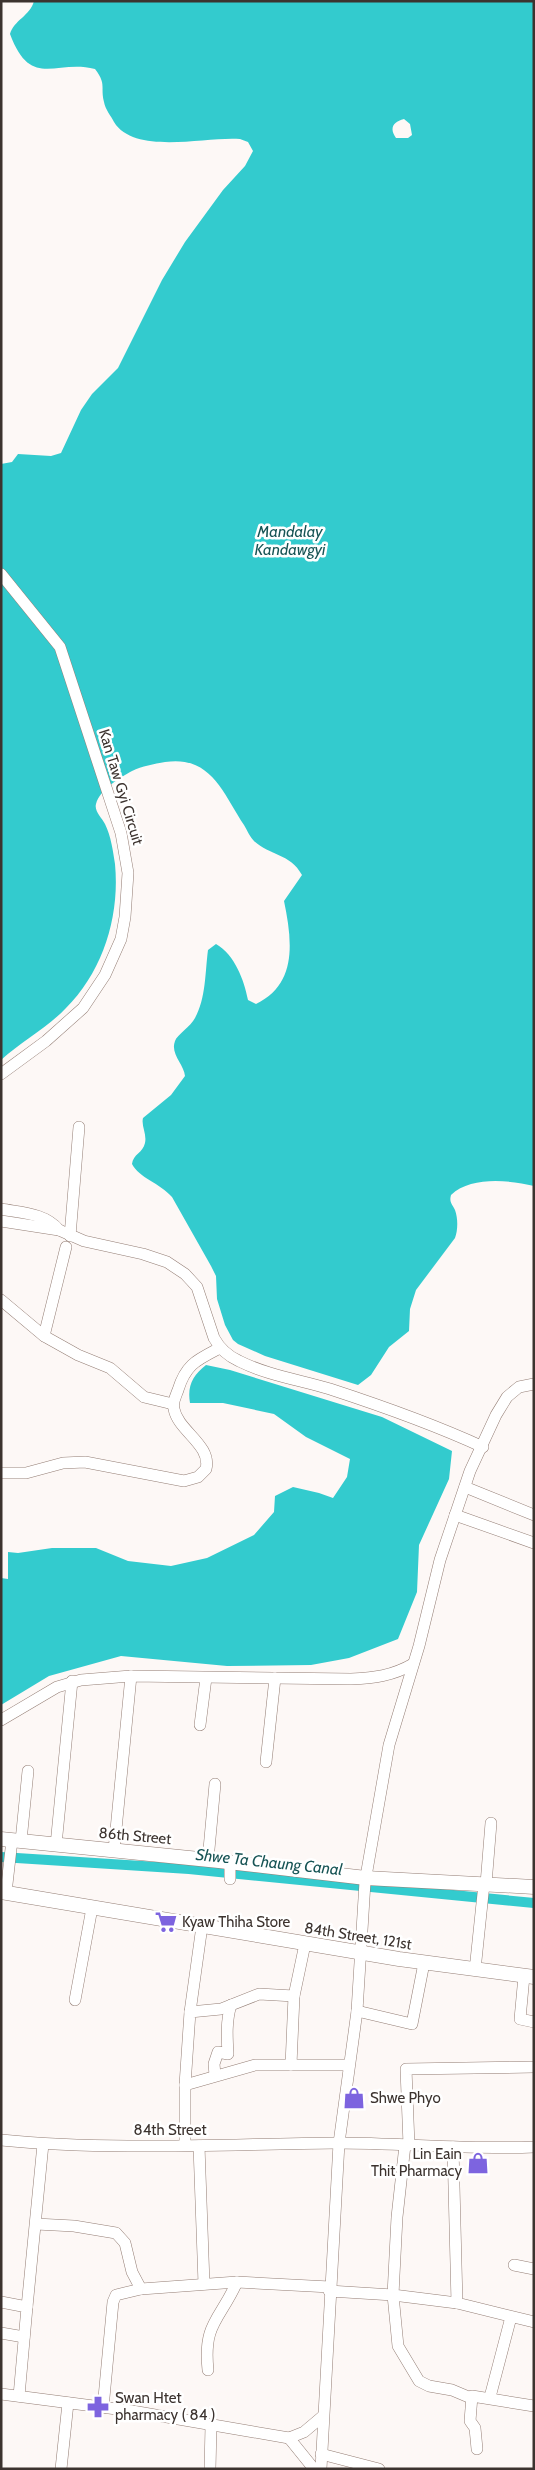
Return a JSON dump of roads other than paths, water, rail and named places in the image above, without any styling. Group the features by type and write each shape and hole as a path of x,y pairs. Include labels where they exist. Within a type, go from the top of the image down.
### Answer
{"main road":[{"name":"86th Street","path":"11,1846 56,1845 208,1860 230,1872 484,1887 534,1887"},
{"name":"84th Street, 121st","path":"4,1893 424,1963 529,1977"}],"street":[{"name":"Kan Taw Gyi Circuit","path":"1,574 51,633 60,647 120,833 128,872 125,917 121,939 105,975 83,1008 46,1041 1,1074"},
{"path":"44,1336 68,1242 79,1127"},
{"path":"1,1209 41,1217 52,1222 68,1242 150,1256 176,1268 197,1287 204,1305 209,1327 220,1348 242,1362 330,1389 439,1427 483,1447"},
{"path":"1,1221 59,1230"},
{"path":"1,1300 44,1336 110,1368 144,1397 174,1404"},
{"path":"1,1473 26,1473 63,1463 85,1462 166,1478 192,1480 206,1469 206,1459 199,1445 175,1414 174,1404 184,1375 190,1366 220,1348"},
{"path":"321,2469 320,2454 329,2289 339,2143 348,2065 357,2011 366,1880 389,1745 438,1570 465,1487 496,1414 507,1397 519,1387 534,1384"},
{"path":"465,1487 534,1515"},
{"path":"456,1515 534,1543"},
{"path":"1,1720 57,1687 72,1681 132,1676 351,1679 384,1677 395,1674 413,1664"},
{"path":"114,1850 132,1676"},
{"path":"200,1725 206,1678"},
{"path":"266,1762 276,1678"},
{"path":"56,1845 72,1681"},
{"path":"4,1893 11,1846 28,1771"},
{"path":"208,1860 215,1784"},
{"path":"475,1970 491,1823"},
{"path":"76,2000 92,1908"},
{"path":"185,2146 185,2085 190,2012 202,1926"},
{"path":"291,2065 294,1996 306,1944"},
{"path":"357,2011 412,2024 424,1963"},
{"path":"529,1977 520,2019 534,2022"},
{"path":"190,2012 221,2009 259,1994 294,1996"},
{"path":"215,2075 214,2064 218,2052 228,2054 229,2038 226,2020 231,2005"},
{"path":"185,2085 255,2065 348,2065"},
{"path":"534,2067 406,2069 407,2145 397,2217 393,2296 398,2346 419,2381 429,2386 452,2390 471,2398 472,2396 490,2397 497,2401 534,2406"},
{"name":"84th Street","path":"1,2140 43,2144 185,2146 339,2143 534,2147"},
{"path":"19,2396 43,2144"},
{"path":"199,2146 204,2284"},
{"path":"452,2146 457,2303"},
{"path":"36,2224 74,2226 116,2233 125,2243 132,2272 141,2289"},
{"path":"514,2265 534,2269"},
{"path":"208,2370 206,2351 209,2334 215,2316 229,2298 237,2282"},
{"path":"103,2408 113,2302 116,2295 120,2293 141,2289 237,2282 329,2289 457,2303 534,2322"},
{"path":"1,2302 27,2308"},
{"path":"490,2397 511,2317"},
{"path":"1,2332 24,2337"},
{"path":"1,2394 163,2416 210,2426 289,2438 304,2432 323,2416"},
{"path":"471,2398 470,2421 475,2428 477,2449"},
{"path":"61,2469 68,2402"},
{"path":"210,2426 210,2469"},
{"path":"289,2438 314,2469"},
{"path":"320,2454 379,2469"}],"water":[{"name":"Mandalay Kandawgyi","path":"34,1 534,1 534,1186 502,1181 479,1182 459,1189 451,1195 457,1220 455,1238 416,1290 410,1309 409,1331 389,1347 371,1375 358,1385 265,1356 233,1340 225,1325 217,1299 216,1276 172,1197 135,1169 132,1164 145,1143 143,1118 171,1095 185,1076 174,1046 176,1039 193,1021 199,1010 205,985 208,950 216,944 223,949 238,969 248,1000 256,1004 270,995 279,985 289,960 289,931 284,901 302,875 292,863 254,841 222,789 205,770 194,764 181,761 152,764 132,771 111,784 98,799 96,804 97,812 105,824 115,864 115,903 106,942 90,977 66,1008 51,1022 1,1060 1,464 12,462 18,454 51,456 61,453 81,410 92,394 118,368 162,280 185,242 223,190 245,166 253,151 248,142 240,139 154,142 138,139 124,132 114,122 106,107 102,82 95,69 68,67 45,69 36,67 27,62 18,51 10,34 15,25 32,6","holes":["404,119 410,124 412,135 408,138 396,138 393,126"]},
{"path":"206,1365 230,1370 382,1417 452,1451 449,1479 419,1545 417,1592 398,1639 349,1658 311,1665 227,1666 121,1656 49,1676 1,1705 1,1578 8,1579 8,1552 18,1553 52,1548 96,1548 128,1561 171,1566 207,1558 254,1535 274,1512 275,1496 293,1487 333,1498 347,1477 350,1459 306,1437 274,1414 223,1403 190,1403 189,1391 192,1381"}],"waterway":[{"name":"Shwe Ta Chaung Canal","path":"1,1857 189,1869 534,1903"}],"place":[{"name":"Kyaw Thiha Store","path":"166,1922"},
{"name":"Shwe Phyo","path":"354,2098"},
{"name":"Lin Eain Thit Pharmacy","path":"478,2163"},
{"name":"Swan Htet pharmacy ( 84 )","path":"98,2407"}]}
